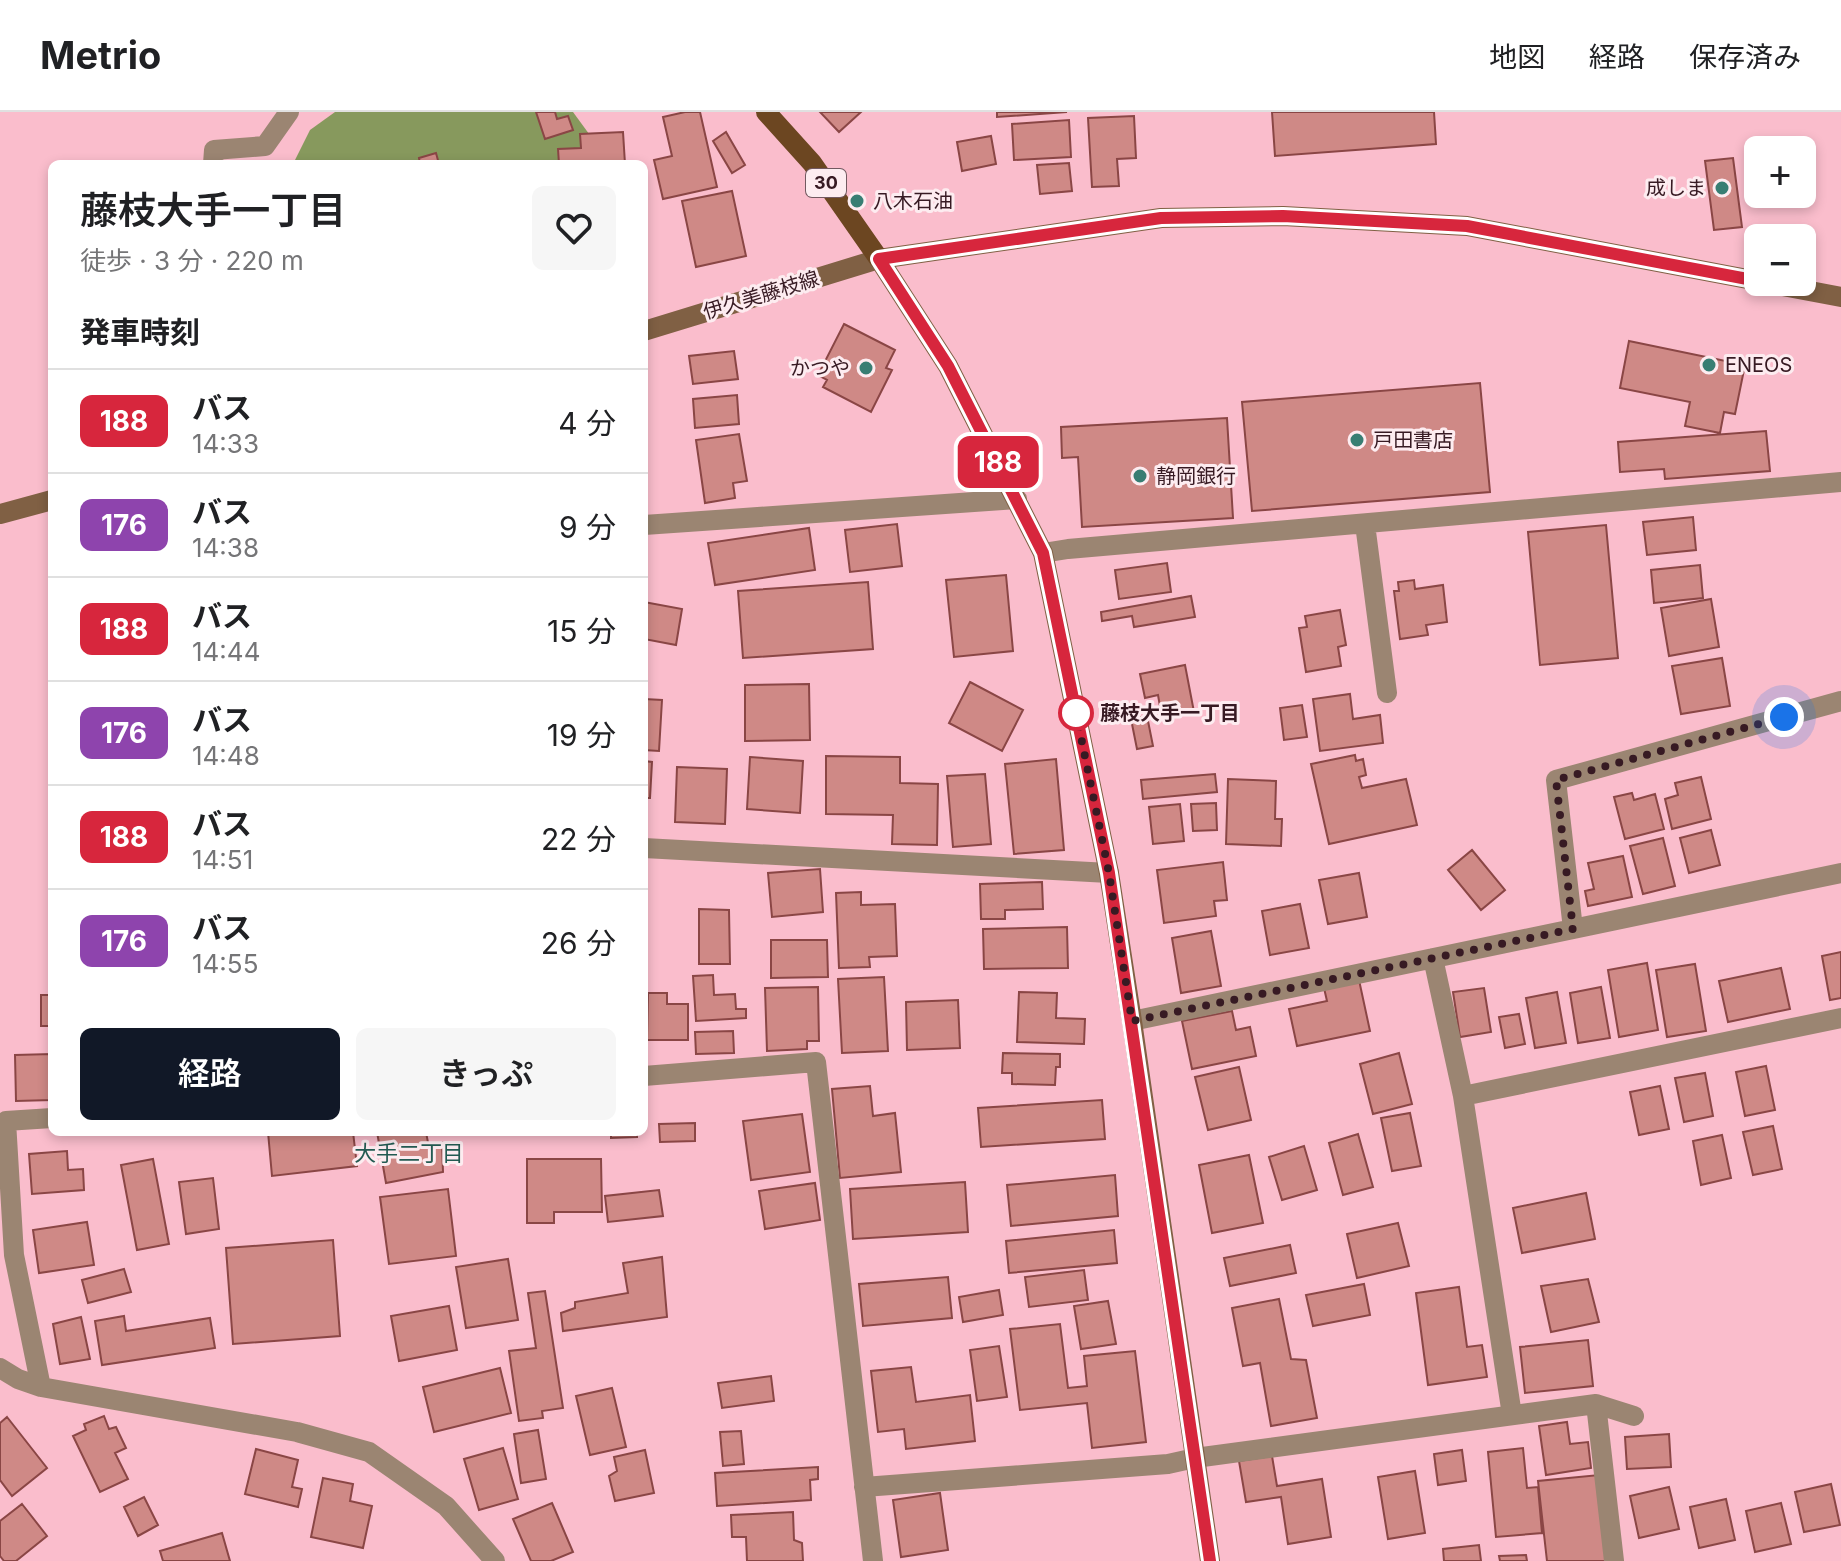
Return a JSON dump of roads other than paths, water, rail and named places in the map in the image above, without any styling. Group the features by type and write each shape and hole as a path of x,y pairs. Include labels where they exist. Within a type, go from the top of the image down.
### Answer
{"main road":[{"name":"30","path":"766,112 812,163 879,259"},
{"name":"伊久美藤枝線","path":"648,330 879,259 1161,218 1283,216 1467,226 1744,279"},
{"path":"879,259 948,366 1043,553 1109,873 1210,1561"},
{"name":"伊久美藤枝線","path":"1816,292 1841,297"},
{"path":"0,514 48,501"}],"street":[{"path":"213,160 214,150 265,146 289,112"},
{"path":"1043,553 1841,482"},
{"path":"648,525 1017,499"},
{"path":"1365,524 1387,693"},
{"path":"1573,929 1556,780 1841,701"},
{"path":"648,848 1109,873"},
{"path":"1132,1021 1841,873"},
{"path":"1433,958 1463,1096 1512,1415"},
{"path":"1463,1096 1841,1018"},
{"path":"648,1076 816,1062 873,1561"},
{"path":"41,1387 14,1255 6,1121 48,1118"},
{"path":"0,1368 18,1379 41,1387 297,1432 369,1452 446,1506 495,1561"},
{"path":"864,1487 1168,1464 1596,1404 1634,1416"},
{"path":"1596,1404 1614,1561"}],"place":[{"name":"成しま","path":"1722,188"},
{"name":"八木石油","path":"857,201"},
{"name":"ENEOS","path":"1709,365"},
{"name":"かつや","path":"866,368"},
{"name":"戸田書店","path":"1357,440"},
{"name":"静岡銀行","path":"1140,476"},
{"name":"藤枝大手一丁目","path":"1076,713"}],"district":[{"name":"大手二丁目","path":"409,1153"}]}
